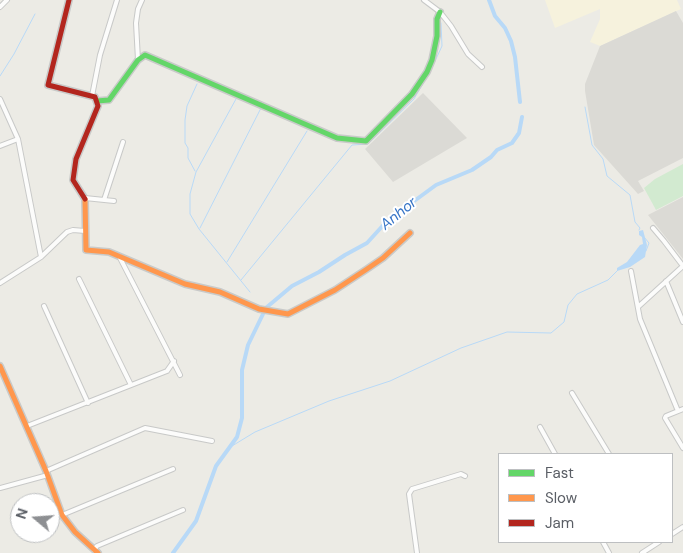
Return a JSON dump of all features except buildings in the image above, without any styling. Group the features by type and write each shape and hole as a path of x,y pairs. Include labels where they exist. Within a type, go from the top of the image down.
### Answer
{"street":[{"path":"0,7 7,0"},
{"path":"69,0 48,85 92,96 97,101 98,106 76,159 73,180 85,198 86,250 108,252 186,284 220,292 259,309 288,314 335,290 384,258 410,233"},
{"path":"92,96 100,55 117,0"},
{"path":"138,60 136,23 138,9 142,0"},
{"path":"424,0 440,12 468,54 482,67"},
{"path":"97,101 109,100 138,60 144,55 337,138 366,141 412,94 427,72 432,60 440,12"},
{"path":"0,99 18,139 41,257"},
{"path":"0,146 18,139"},
{"path":"104,200 123,142"},
{"path":"85,198 114,201"},
{"path":"638,307 683,266 653,228"},
{"path":"0,283 41,257 67,232 73,230 85,231"},
{"path":"119,256 180,375"},
{"path":"631,271 640,319 678,411"},
{"path":"79,279 131,385"},
{"path":"666,281 683,322"},
{"path":"44,306 88,403"},
{"path":"27,426 167,371 174,362"},
{"path":"0,366 47,473 62,515 75,532 96,551 97,546 183,510"},
{"path":"572,393 608,453"},
{"path":"683,409 665,418 683,448"},
{"path":"540,427 554,453"},
{"path":"0,488 47,473 145,428 212,441"},
{"path":"62,515 173,468"},
{"path":"417,553 409,494 412,489 461,474 465,476"},
{"path":"642,553 657,543"}],"shaded area":[{"path":"545,0 677,0 681,9 600,46 590,42 600,19 600,9 555,28"},
{"path":"676,11 683,23 683,158 638,181 644,191 638,194 594,145 585,84 600,46"},
{"path":"423,93 467,138 393,182 365,149"},
{"path":"683,197 683,259 648,215"}],"green space":[{"path":"683,164 683,196 656,210 644,188 655,179"}],"water":[{"path":"643,230 647,245 645,257 630,267 617,271 617,268 627,262 640,245 643,244 639,231"}],"waterway":[{"name":"Anhor","path":"489,0 495,16 505,28 511,41 515,57 520,102"},
{"path":"0,76 35,14"},
{"path":"430,72 442,46 441,23"},
{"path":"241,280 352,145 368,144 414,99 428,75"},
{"path":"195,171 188,158 188,148 185,143 185,120 187,106 197,84"},
{"path":"236,99 196,172 190,194 190,214 199,229 250,292"},
{"path":"585,107 592,145 603,159 607,176 630,195 635,222 640,228 639,230"},
{"path":"200,228 261,108"},
{"name":"Anhor","path":"267,307 292,286 367,243 387,221 436,185 472,170 491,157 497,150 512,143 519,133 522,117"},
{"path":"227,262 307,131"},
{"path":"644,237 649,243 646,251"},
{"path":"232,446 255,432 329,401 390,381 461,348 507,332 551,333 564,322 568,305 577,294 608,280 618,270"},
{"name":"Anhor","path":"173,553 196,521 216,466 237,437 242,418 242,370 248,345 263,314"}],"traffic: fast":[{"path":"97,101 109,100 138,60 145,55 337,138 366,141 412,94 427,72 432,60 437,36 437,19 440,12"}],"traffic: slow":[{"path":"85,199 86,250 109,252 185,284 220,292 259,309 288,314 335,290 367,269 383,258 410,233"},
{"path":"0,366 46,471 62,515 75,532 98,553"}],"traffic: jam":[{"path":"69,0 48,85 95,97 98,106 76,159 73,180 85,199"}]}
